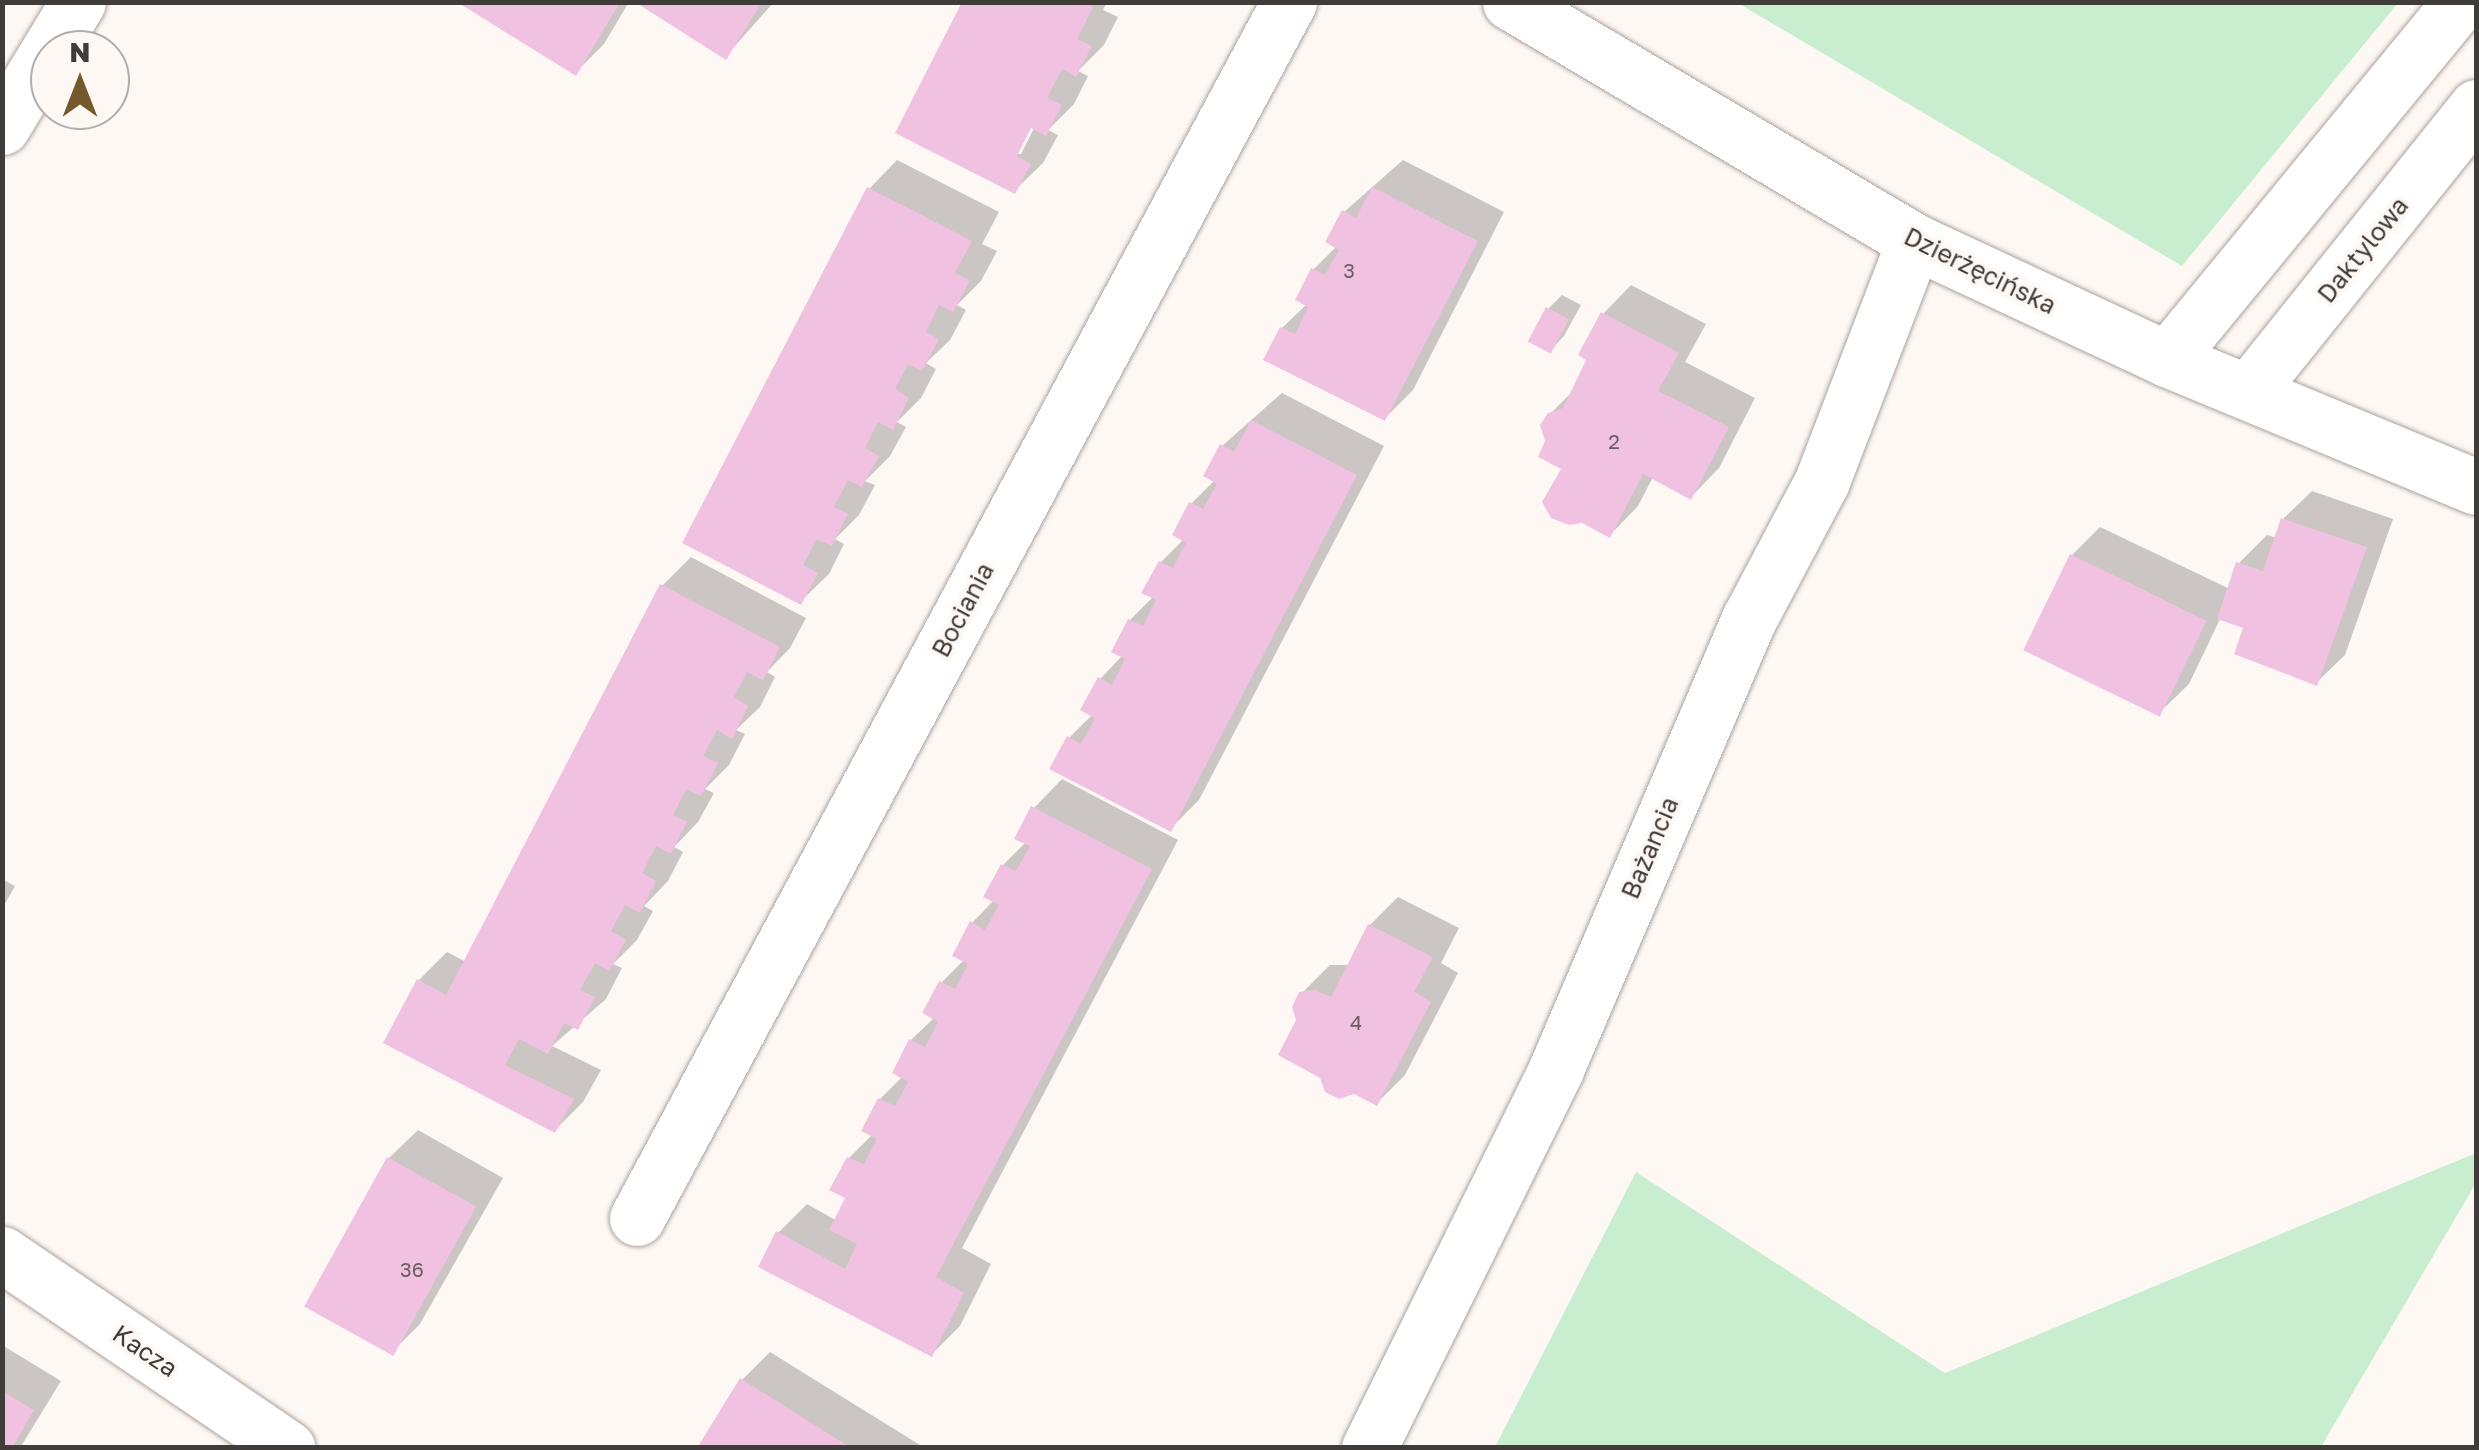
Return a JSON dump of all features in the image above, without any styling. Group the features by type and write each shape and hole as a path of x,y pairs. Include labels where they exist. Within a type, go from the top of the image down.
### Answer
{"street":[{"path":"2,128 78,2"},
{"name":"Bociania","path":"637,1218 1288,2"},
{"name":"Dzierżęcińska","path":"1510,2 1914,241 2168,359 2476,488"},
{"path":"2168,359 2460,2"},
{"name":"Daktylowa","path":"2248,392 2476,107"},
{"name":"Bażancia","path":"1370,1448 1556,1070 1749,618 1822,481 1914,241"},
{"name":"Kacza","path":"2,1254 287,1448"}],"green space":[{"path":"1738,3 2398,3 2182,266"},
{"path":"2476,1153 2476,1183 2321,1447 1495,1447 1636,1172 1945,1373"}],"building":[{"path":"457,2 620,2 576,76"},
{"path":"635,2 762,2 726,60"},
{"path":"962,2 1085,2 1093,7 1077,39 1092,46 1076,77 1062,69 1047,98 1062,105 1046,136 1031,128 1017,156 1031,164 1015,194 895,133"},
{"path":"867,187 972,241 955,273 970,280 953,312 939,305 926,332 939,339 922,371 908,364 895,389 909,398 893,430 878,422 865,448 879,456 862,487 848,480 834,507 848,514 832,546 817,539 803,565 818,573 801,605 682,543"},
{"path":"1372,187 1478,241 1385,421 1263,360 1280,327 1295,334 1308,307 1295,300 1311,268 1325,275 1339,250 1325,242 1342,210 1356,218"},
{"path":"1546,307 1569,319 1551,354 1528,341"},
{"path":"1601,312 1679,353 1658,391 1729,427 1691,500 1643,474 1610,538 1582,523 1569,525 1551,518 1542,502 1561,469 1538,457 1545,441 1540,425 1548,413 1563,408 1586,360 1578,355"},
{"path":"1251,420 1357,475 1171,832 1049,769 1067,736 1081,744 1095,718 1080,710 1098,677 1112,685 1125,659 1111,652 1128,619 1143,626 1156,600 1141,593 1159,561 1173,568 1186,543 1172,535 1189,502 1203,509 1217,484 1203,476 1220,444 1234,452"},
{"path":"2281,518 2367,547 2317,686 2234,654 2243,628 2217,619 2236,562 2263,571"},
{"path":"2070,554 2207,621 2160,717 2023,650"},
{"path":"660,584 780,647 763,680 747,672 734,697 748,706 732,739 717,730 703,756 718,763 701,796 686,789 673,815 687,822 671,854 656,846 642,873 656,881 640,913 625,905 611,931 626,940 609,971 595,963 580,990 595,997 578,1030 564,1023 548,1054 519,1039 505,1065 574,1099 555,1133 383,1043 417,979 446,995"},
{"path":"1031,806 1152,869 936,1277 964,1293 932,1357 758,1267 776,1231 845,1269 857,1244 829,1230 845,1198 829,1190 847,1157 864,1164 877,1139 861,1131 878,1098 895,1106 908,1082 892,1073 909,1039 925,1047 938,1022 922,1013 939,981 955,989 968,964 952,956 970,921 985,930 999,905 983,897 1001,864 1016,871 1030,846 1014,839"},
{"path":"1368,924 1433,957 1414,992 1431,1002 1377,1106 1354,1094 1339,1099 1325,1092 1320,1078 1278,1055 1296,1020 1292,1007 1299,992 1315,990 1331,997"},
{"path":"387,1157 476,1206 393,1356 304,1307"},
{"path":"740,1378 851,1448 697,1448"},
{"path":"2,1391 34,1410 12,1448 2,1448"}]}
